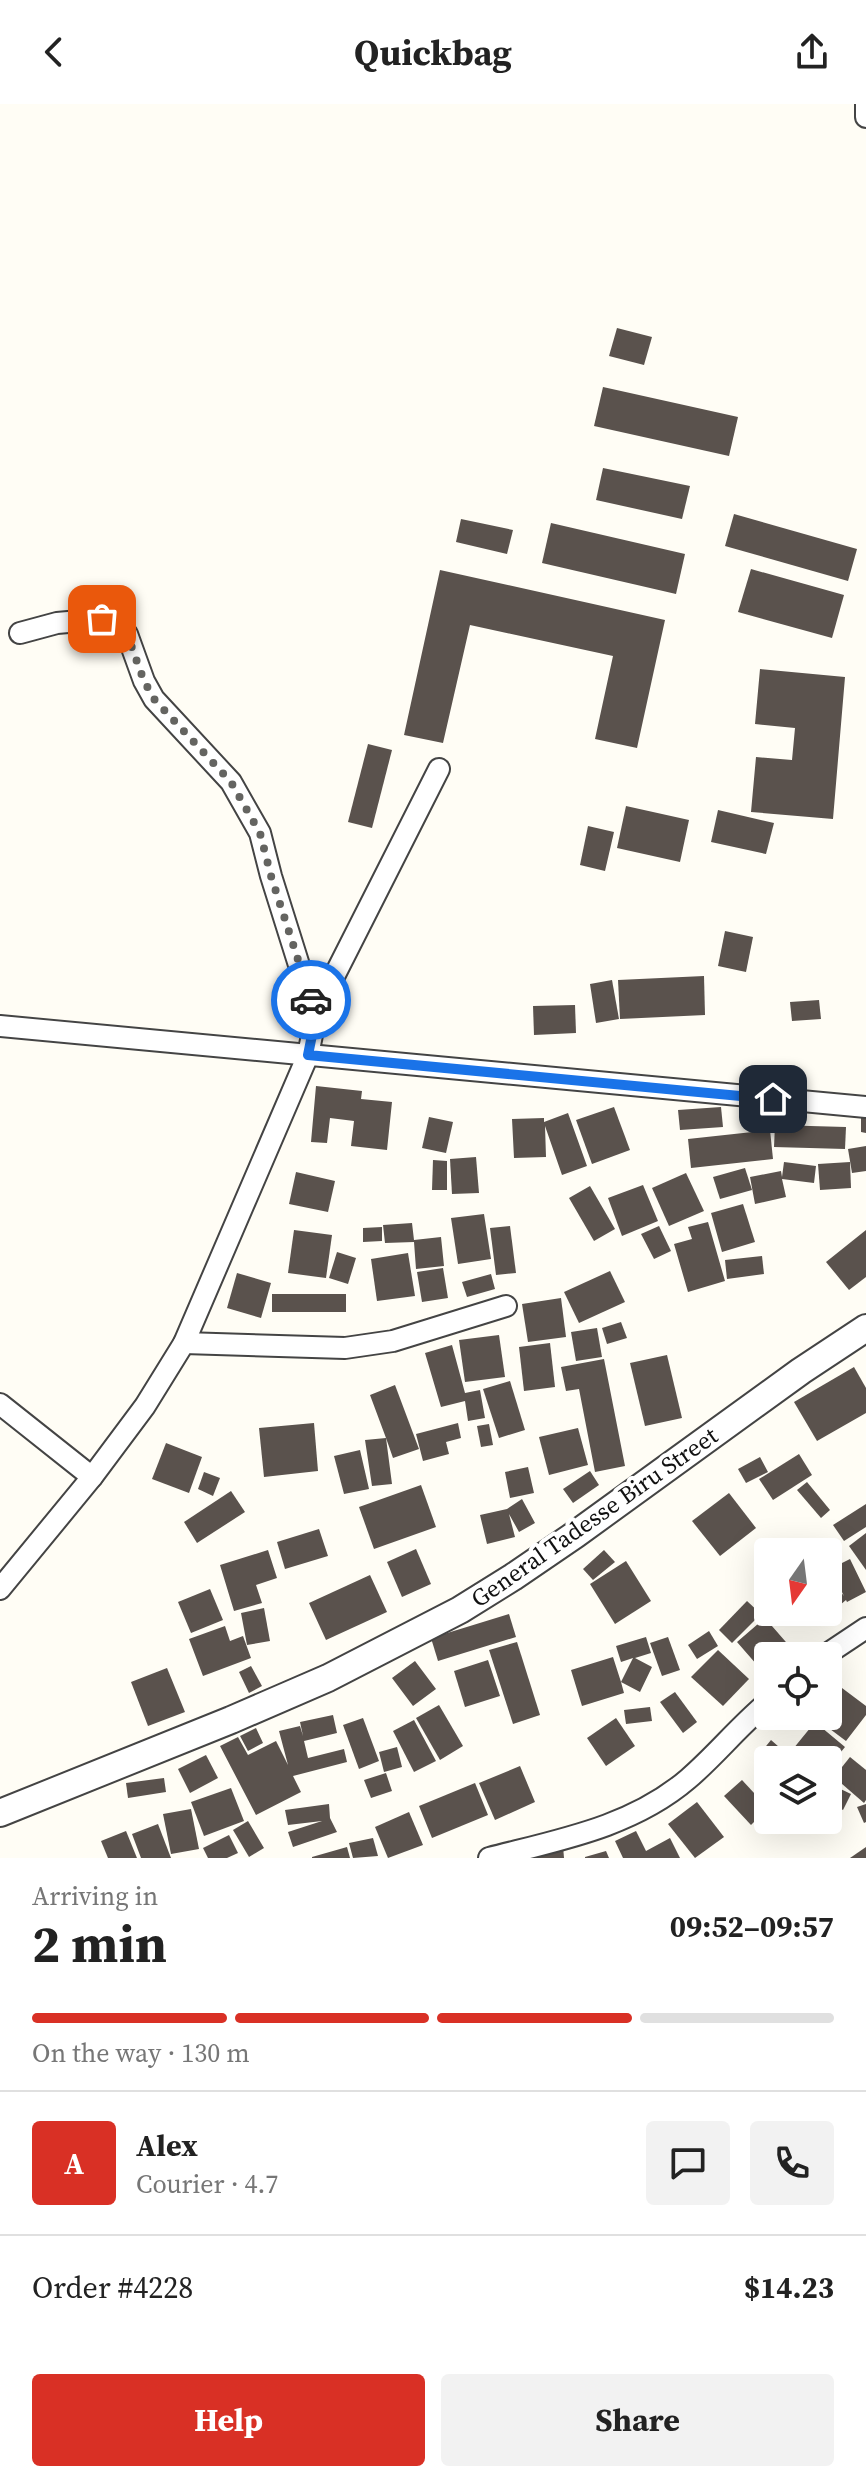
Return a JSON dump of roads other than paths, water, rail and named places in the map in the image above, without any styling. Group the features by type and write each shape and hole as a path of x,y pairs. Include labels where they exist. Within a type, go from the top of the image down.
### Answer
{"street":[{"path":"866,104 866,117"},
{"path":"20,633 57,623 102,619 127,634 154,699 231,782 260,833 299,967 317,1010"},
{"path":"0,1589 92,1477 145,1406 184,1343 308,1055 317,1010 439,769"},
{"path":"0,1026 866,1107"},
{"path":"184,1343 345,1348 393,1341 506,1306"},
{"name":"General Tadesse Biru Street","path":"0,1813 328,1678 460,1610 551,1551 801,1371 866,1328"},
{"path":"0,1404 92,1477"},
{"path":"842,1644 866,1628"},
{"path":"489,1858 608,1827 653,1805 689,1779 754,1716"}]}
